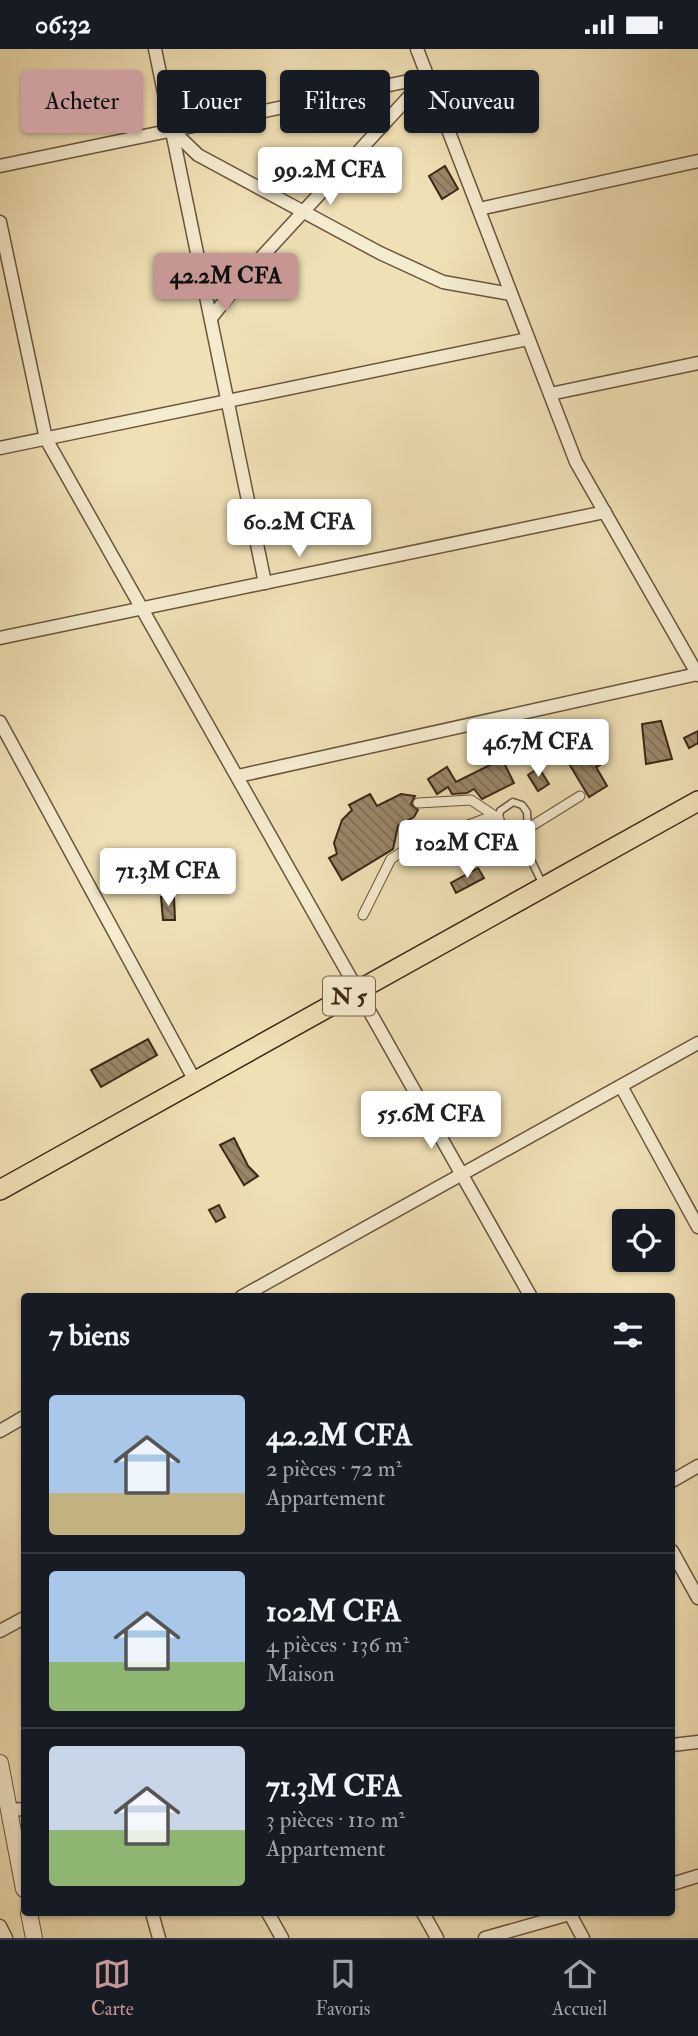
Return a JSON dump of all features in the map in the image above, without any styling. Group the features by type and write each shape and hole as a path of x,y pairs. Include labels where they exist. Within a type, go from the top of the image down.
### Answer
{"highway":[{"name":"N 5","path":"0,1190 698,801"}],"street":[{"path":"155,49 159,70"},
{"path":"417,49 425,70"},
{"path":"266,111 404,82"},
{"path":"211,319 246,274 404,103"},
{"path":"0,166 158,133"},
{"path":"173,133 265,583"},
{"path":"175,133 198,155 380,253 443,282 512,294"},
{"path":"238,776 698,674 694,658 576,462 450,133"},
{"path":"479,209 698,162"},
{"path":"0,222 46,439 360,990 529,1293"},
{"path":"0,448 528,339"},
{"path":"550,394 698,363"},
{"path":"0,638 605,512"},
{"path":"0,722 195,1081"},
{"path":"527,829 580,796"},
{"path":"418,803 471,800 499,819"},
{"path":"363,915 391,859 408,848 487,818 499,819"},
{"path":"248,1293 698,1043"},
{"path":"621,1086 698,1227"},
{"path":"0,1431 21,1419"},
{"path":"675,1479 698,1466"},
{"path":"675,1556 698,1598"},
{"path":"0,1632 21,1620"},
{"path":"675,1745 698,1742"},
{"path":"0,1763 17,1809 21,1855"},
{"path":"675,1883 697,1878"},
{"path":"30,1916 34,1938"},
{"path":"153,1916 159,1938"},
{"path":"270,1916 282,1938"},
{"path":"425,1916 438,1938"},
{"path":"485,1938 561,1916"},
{"path":"572,1916 583,1938"},
{"path":"0,1926 6,1938"}],"lane":[{"path":"530,856 527,812 522,805 513,802 500,811 499,819 530,856 544,887"}],"building":[{"path":"445,166 458,189 442,199 429,176"},
{"path":"661,721 672,759 646,764 642,724"},
{"path":"698,731 698,743 689,748 684,738"},
{"path":"571,740 577,749 591,741 599,755 595,757 600,765 596,767 607,786 589,797 559,747"},
{"path":"502,759 514,783 482,799 474,789 467,793 452,794 448,787 437,794 428,779 447,767 456,782"},
{"path":"539,768 549,784 538,791 528,775"},
{"path":"370,794 377,806 401,794 415,796 411,804 418,810 414,817 398,826 393,849 342,880 329,858 337,854 334,843 342,820 352,810 349,805"},
{"path":"478,868 484,878 456,893 451,883"},
{"path":"174,896 175,920 163,920 161,897"},
{"path":"148,1039 157,1055 101,1087 91,1070"},
{"path":"234,1138 248,1166 258,1176 244,1185 220,1145"},
{"path":"219,1205 225,1217 216,1222 209,1210"}]}
